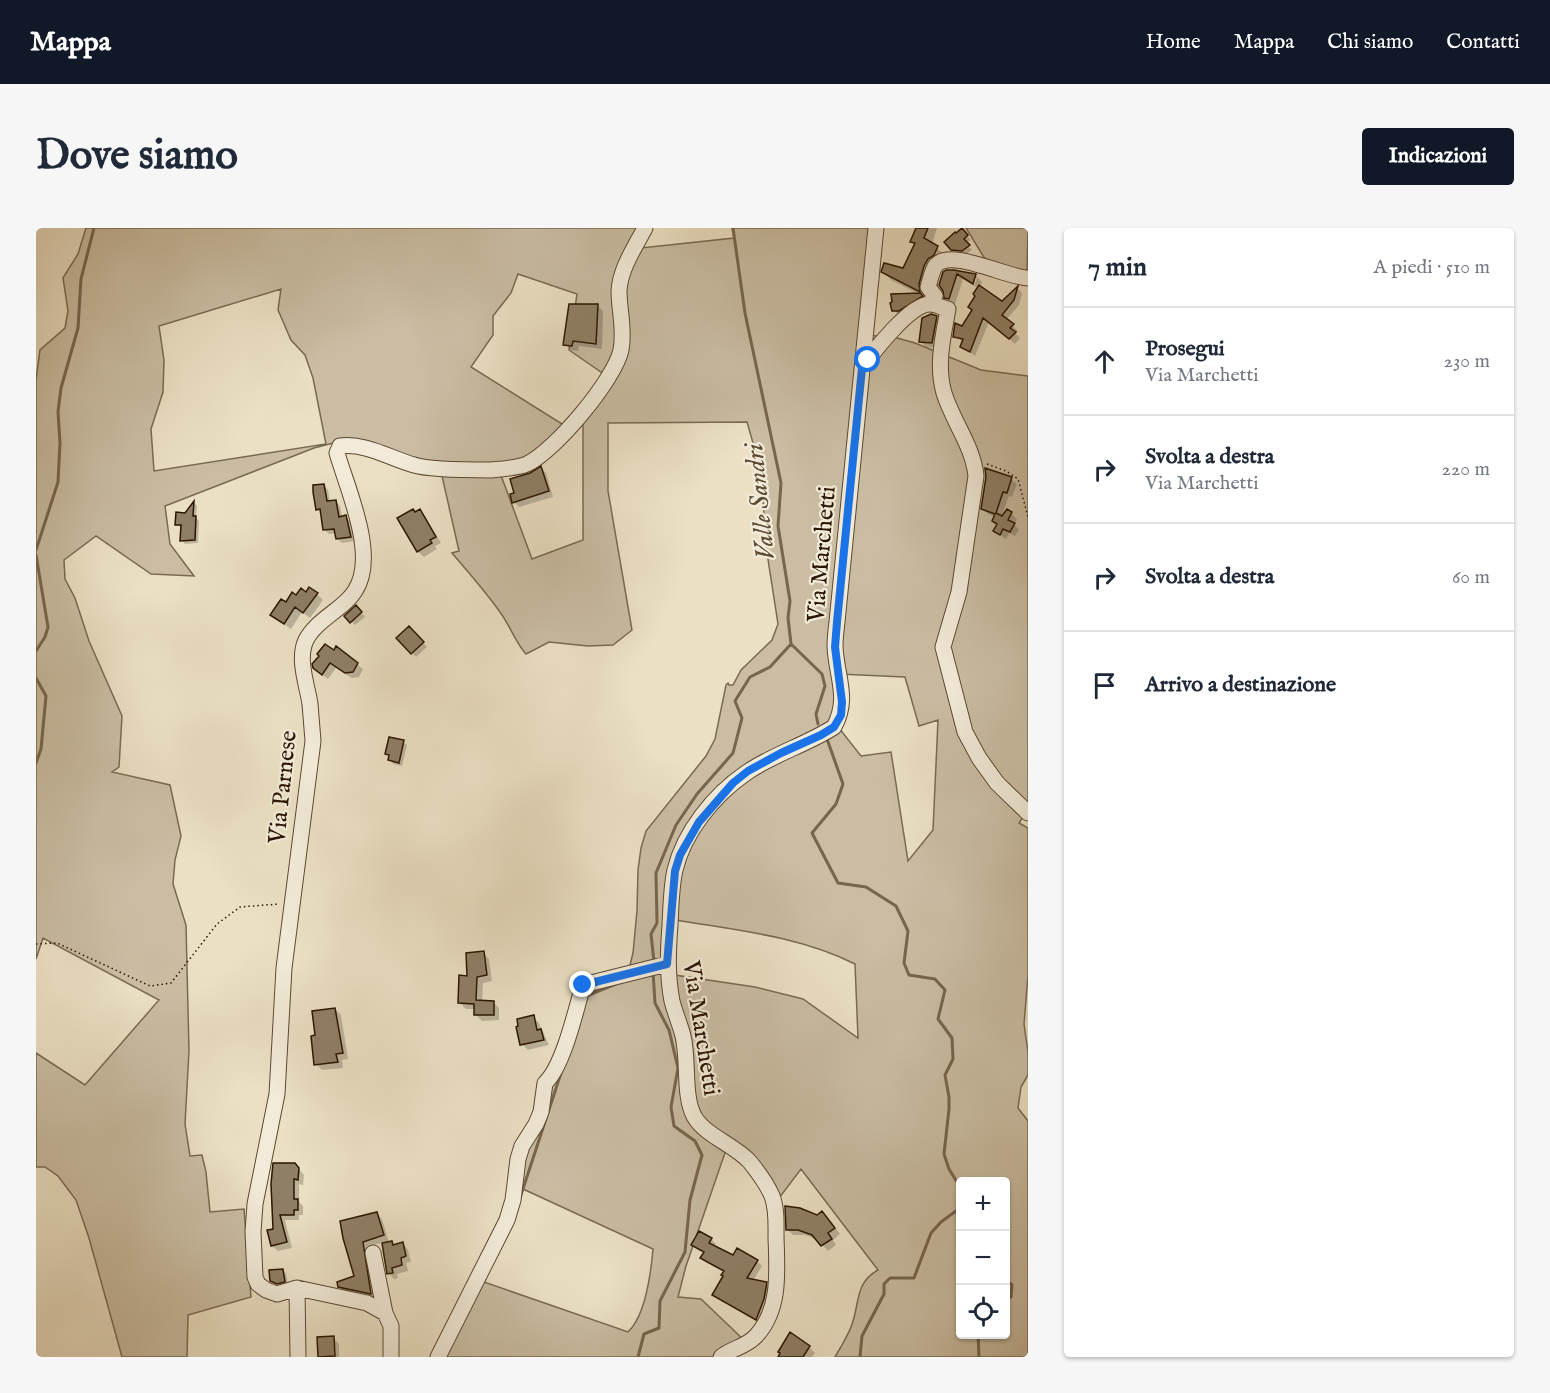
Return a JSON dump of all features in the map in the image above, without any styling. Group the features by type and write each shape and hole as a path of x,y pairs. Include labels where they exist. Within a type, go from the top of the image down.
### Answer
{"street":[{"name":"Via Parnese","path":"385,1313 367,1303 297,1288 277,1294 266,1290 258,1284 254,1262 255,1204 277,1094 284,968 313,741 310,705 302,662 306,641 321,621 355,592 364,568 361,533 337,453 340,446 356,445 416,466 493,470 527,464 552,446 612,374 621,350 623,322 619,290 621,276 645,228"},
{"name":"Via Marchetti","path":"721,1357 756,1337 770,1311 775,1297 777,1278 775,1212 772,1197 749,1161 694,1117 689,1103 686,1048 673,1004 657,966 675,871 680,855 699,822 720,796 740,777 781,753 821,735 834,727 841,715 842,702 835,647 876,228"},
{"path":"929,304 935,296 928,287 935,266 941,261 961,260 1028,278"},
{"path":"862,368 901,322 917,308 929,304 948,309 941,345 940,371 944,393 974,460 976,476 959,592 943,647 965,732 978,758 998,783 1028,813"},
{"path":"438,1357 507,1220 513,1200 518,1159 522,1146 541,1112 545,1083 553,1076 583,985 657,966"},
{"path":"373,1252 385,1313 391,1326 391,1357"},
{"path":"297,1288 298,1357"}],"path":[{"path":"974,460 1006,471 1018,479 1028,517"},
{"path":"36,944 57,943 150,986 171,983 217,924 240,907 275,904 291,906"}],"shaded area":[{"path":"86,228 640,228 641,248 734,238 732,228 875,228 867,334 880,337 883,334 915,343 981,370 1028,376 1028,810 1019,823 1028,828 1028,975 1024,1024 1028,1075 1021,1087 1018,1108 1028,1121 1028,1357 835,1357 851,1327 861,1288 870,1275 878,1270 801,1169 773,1206 728,1144 686,1266 678,1297 701,1299 746,1342 721,1357 443,1357 481,1281 628,1332 643,1304 653,1249 510,1183 534,1110 581,985 629,969 637,911 638,870 646,831 706,756 715,739 726,685 728,683 733,685 741,670 772,640 778,624 767,553 762,488 757,457 747,422 608,423 608,491 632,630 613,645 588,646 549,642 526,654 496,607 452,553 459,551 440,467 349,439 314,448 165,506 170,544 194,576 151,574 96,536 64,560 65,579 75,598 89,641 122,716 119,767 112,772 170,785 181,836 175,860 173,884 186,925 189,1051 185,1124 190,1156 202,1155 210,1212 244,1209 251,1297 188,1315 187,1357 122,1357 76,1200 58,1176 45,1167 36,1167 36,1053 85,1085 159,1000 43,938 36,959 36,380 40,350 65,328 68,311 63,278 78,254","holes":["518,274 577,294 569,350 608,377 583,417 583,540 532,559 499,470 547,452 570,429 471,367 493,335 493,316 511,293","281,289 278,310 291,340 305,355 313,378 326,444 154,471 151,429 163,392 164,360 159,326","838,674 905,677 919,726 938,720 933,830 908,861 891,752 861,756 835,723","670,919 741,930 811,946 855,964 858,1038 803,999 755,987 668,974"]},
{"path":"966,228 1028,228 1027,272 991,264 985,259"}],"building":[{"path":"916,228 928,228 924,238 938,246 934,255 924,266 919,284 920,292 881,272 884,263 903,268 915,243 910,242"},
{"path":"962,228 968,235 964,239 970,245 962,251 951,250 944,242"},
{"path":"946,270 976,274 973,284 957,274 949,299 944,298 939,285 943,272"},
{"path":"979,285 1002,301 1018,286 1014,300 1002,315 1014,324 1010,328 1016,332 1009,339 983,318 970,352 960,347 963,339 953,337 955,323 962,326 972,310 968,307"},
{"path":"920,293 923,296 899,311 892,311 891,294"},
{"path":"569,304 598,304 596,344 573,341 572,346 563,345"},
{"path":"931,314 937,316 932,343 919,342 922,318"},
{"path":"541,466 549,491 512,503 510,494 514,493 510,479 530,473"},
{"path":"985,468 1012,477 1007,493 1003,492 996,513 1002,516 1007,509 1012,512 1008,520 1015,523 1010,532 1003,529 1000,535 993,531 997,524 992,521 995,514 981,509 986,477"},
{"path":"324,484 327,501 336,500 339,517 346,515 351,537 336,539 334,529 323,530 320,509 316,510 313,485"},
{"path":"194,501 195,540 180,541 181,525 175,525 176,512 185,513"},
{"path":"413,509 415,512 420,509 436,537 430,540 432,543 417,552 397,518"},
{"path":"309,587 318,593 303,613 295,607 284,624 270,615 281,599 286,602 292,592 296,595 301,588 306,592"},
{"path":"356,605 362,612 350,623 344,616"},
{"path":"409,626 424,642 411,654 396,638"},
{"path":"325,644 334,650 336,646 358,663 353,672 345,673 330,663 322,675 313,668 312,664 319,656 317,654"},
{"path":"389,737 404,740 399,763 388,760 389,755 385,754"},
{"path":"484,951 487,975 477,977 476,1000 494,1001 494,1015 474,1015 474,1004 458,1003 459,975 467,976 466,953"},
{"path":"335,1008 343,1053 336,1054 338,1062 314,1065 311,1036 315,1035 312,1011"},
{"path":"534,1015 537,1030 541,1029 544,1040 520,1045 516,1027 518,1026 517,1019"},
{"path":"273,1163 295,1163 299,1168 298,1180 294,1179 294,1199 298,1199 298,1210 294,1210 294,1215 280,1215 287,1242 271,1246 267,1230 273,1229 271,1184"},
{"path":"785,1206 800,1208 817,1215 822,1211 835,1228 828,1233 832,1239 821,1246 812,1235 798,1230 786,1230"},
{"path":"377,1212 384,1235 363,1242 371,1294 338,1287 337,1282 354,1276 340,1221"},
{"path":"699,1231 712,1238 709,1243 733,1255 737,1248 758,1260 747,1278 767,1282 764,1299 756,1320 712,1295 724,1271 700,1258 704,1252 691,1245"},
{"path":"392,1241 393,1245 403,1242 406,1256 401,1258 402,1265 392,1268 393,1273 387,1274 382,1243"},
{"path":"283,1269 285,1282 277,1284 270,1281 269,1270"},
{"path":"790,1332 810,1346 803,1357 778,1357 780,1353 778,1352"},
{"path":"334,1336 335,1356 318,1357 317,1337"}],"waterway":[{"path":"36,550 58,482 60,443 58,412 61,388 78,328 81,279 94,228"},
{"name":"Valle Sandri","path":"733,228 745,313 781,483 778,526 790,601 788,618 791,644 822,674 825,686 816,714 818,724"},
{"path":"36,555 48,627 36,651"},
{"path":"654,962 651,934 657,923 656,873 676,825 697,794 733,753 742,718 735,701 750,677 770,667 791,644"},
{"path":"36,678 46,696 41,749 36,763"},
{"name":"Valle Sandri","path":"827,739 843,784 836,804 812,833 838,883 866,887 896,906 908,931 904,963 909,975 935,979 945,990 938,1019 952,1038 953,1059 945,1075 949,1109 944,1154 956,1180"},
{"path":"638,1357 644,1334 659,1328 660,1301 685,1252 690,1200 702,1155 695,1141 674,1126 671,1107 678,1068 669,1030 655,1003 653,971"},
{"path":"586,996 616,984"},
{"path":"520,1198 562,1070"},
{"path":"860,1357 862,1336 884,1294 884,1284 890,1278 914,1278 931,1233 956,1211"},
{"name":"Valle Sandri","path":"1010,1283 1012,1285 1010,1297"},
{"path":"978,1339 979,1357"}],"route":[{"path":"583,985 667,964 672,889 675,871 687,839 733,783 748,771 834,727 841,715 842,702 835,647 862,368 868,360"}]}
